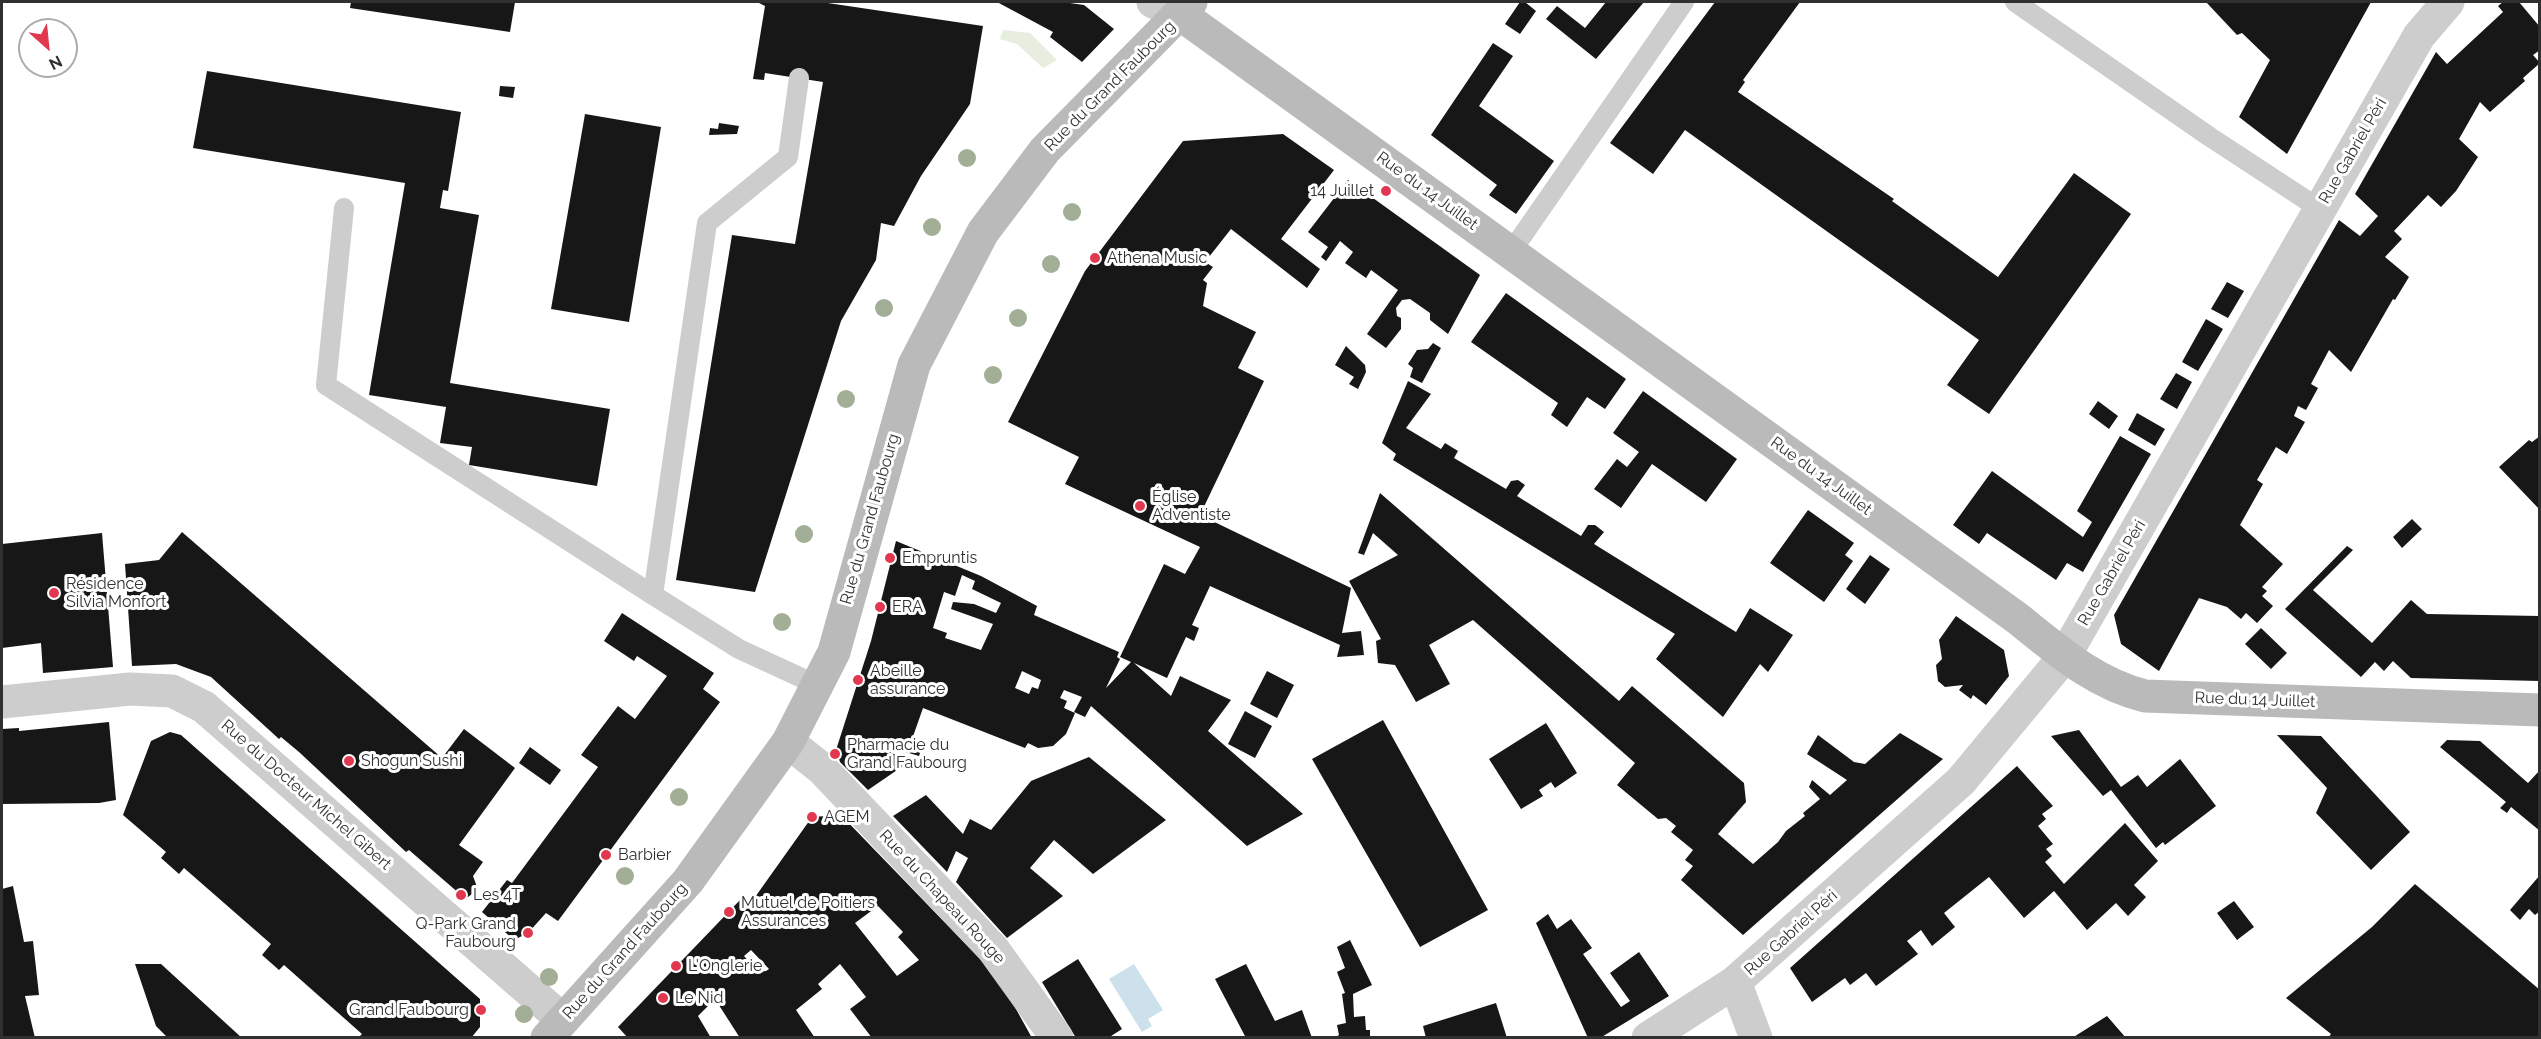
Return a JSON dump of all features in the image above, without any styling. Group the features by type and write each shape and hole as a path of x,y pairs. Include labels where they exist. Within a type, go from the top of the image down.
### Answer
{"main road":[{"name":"Rue du 14 Juillet","path":"1175,6 2017,618 2064,657 2118,689 2145,696 2540,710"},
{"name":"Rue du Grand Faubourg","path":"555,1029 688,881 788,742 834,652 914,365 982,232 1045,150 1175,6"}],"street":[{"name":"Rue Gabriel Péri","path":"1648,1038 1735,982 1961,781 2064,657 2420,36 2448,2"},
{"name":"Rue du Docteur Michel Gibert","path":"2,702 130,689 172,690 204,707 555,1029"},
{"name":"Rue du Chapeau Rouge","path":"788,742 821,768 993,949 1057,1038"},
{"path":"1735,982 1756,1038"}],"lane":[{"path":"1511,252 1684,2"},
{"path":"2015,2 2210,137 2320,209"},
{"path":"652,595 707,223 788,157 799,78"},
{"path":"344,207 326,385 739,649 817,685"}],"shaded area":[{"path":"1003,30 1030,33 1057,60 1043,68 1017,44 1000,39"}],"water":[{"path":"1134,964 1163,1010 1148,1019 1152,1026 1142,1032 1109,979"}],"building":[{"path":"351,2 515,2 510,32 350,8"},
{"path":"757,2 821,2 983,26 970,104 921,176 894,226 881,223 876,260 841,321 755,592 676,580 732,235 795,244 823,82 765,73 764,80 753,79 765,6"},
{"path":"997,2 1063,2 1084,5 1114,29 1082,62 1050,37 1053,32"},
{"path":"1520,2 1525,2 1536,11 1520,34 1505,24"},
{"path":"1606,2 1644,2 1596,59 1546,19 1557,6 1585,28"},
{"path":"1715,2 1800,2 1743,80 1745,82 1738,92 1894,199 1892,201 1998,277 2074,173 2131,214 1989,414 1947,385 1979,340 1685,130 1653,174 1610,143"},
{"path":"2206,2 2371,2 2287,154 2239,117 2270,60 2242,33 2237,35"},
{"path":"2503,2 2519,2 2540,27 2540,50 2533,55 2540,63 2523,78 2525,81 2490,112 2480,102 2459,139 2478,157 2456,191 2441,207 2428,195 2394,231 2402,239 2385,257 2409,277 2395,300 2393,299 2351,372 2329,350 2311,384 2318,388 2306,410 2298,406 2294,416 2305,422 2287,454 2276,447 2257,480 2263,484 2240,525 2283,564 2262,587 2267,591 2262,596 2273,606 2257,623 2246,613 2241,619 2227,607 2199,598 2159,671 2121,644 2114,615 2339,220 2360,236 2378,216 2355,194 2436,52 2447,64 2503,12 2498,6"},
{"path":"1493,43 1513,56 1479,106 1554,161 1516,214 1489,195 1497,185 1431,135"},
{"path":"207,71 461,112 448,191 443,190 440,208 479,215 450,383 610,409 597,486 469,465 472,447 440,443 446,407 369,395 405,183 193,148"},
{"path":"500,86 515,87 513,98 499,96"},
{"path":"585,114 661,127 629,322 551,309"},
{"path":"719,123 739,126 737,134 709,135 710,128 718,129"},
{"path":"1283,134 1334,170 1281,239 1320,269 1307,288 1231,229 1205,262 1213,267 1203,280 1207,283 1203,306 1256,332 1238,368 1264,381 1200,515 1351,588 1342,633 1361,631 1364,655 1337,657 1340,645 1210,586 1192,625 1199,628 1194,641 1186,637 1167,678 1134,663 1171,696 1180,676 1231,700 1208,731 1303,814 1247,846 1091,706 1085,717 1074,712 1082,697 1064,690 1060,698 1067,701 1064,708 1075,713 1066,734 1053,746 1038,748 1028,743 1025,748 923,708 910,745 921,750 919,756 892,748 891,753 906,758 903,766 868,790 840,762 836,750 871,641 896,541 981,576 1037,606 1034,615 1119,652 1117,657 1120,659 1106,688 1131,662 1120,657 1164,564 1185,574 1200,547 1065,484 1079,457 1008,422 1085,271 1183,141","holes":["962,575 975,581 972,589 1001,603 996,613 974,604 953,602 951,609 993,624 981,650 945,638 947,633 933,628 944,592 955,596","1022,671 1041,680 1038,689 1032,687 1029,694 1015,688"]},
{"path":"1348,180 1480,275 1448,334 1430,320 1430,313 1410,299 1402,300 1396,308 1397,316 1401,318 1401,329 1386,348 1367,334 1398,290 1371,270 1366,278 1345,263 1353,252 1340,241 1326,261 1321,257 1328,247 1308,232"},
{"path":"2227,282 2244,291 2228,318 2211,309"},
{"path":"1506,293 1626,379 1605,409 1587,397 1567,427 1551,415 1558,403 1471,342"},
{"path":"2206,319 2223,329 2198,371 2182,362"},
{"path":"1433,343 1441,348 1422,383 1410,377 1413,368 1408,364 1417,350 1428,349"},
{"path":"1346,346 1365,365 1366,372 1358,389 1349,384 1354,377 1335,365"},
{"path":"2176,373 2192,382 2177,409 2160,399"},
{"path":"1408,381 1431,394 1406,428 1441,449 1445,443 1458,451 1454,458 1506,489 1511,481 1518,480 1525,485 1517,496 1581,536 1588,525 1595,525 1604,532 1594,544 1736,632 1750,608 1793,635 1768,672 1760,664 1723,717 1656,659 1675,634 1393,460 1396,454 1382,443"},
{"path":"1643,391 1737,459 1706,502 1652,464 1621,508 1594,489 1617,459 1627,467 1639,452 1613,433"},
{"path":"2098,401 2118,416 2109,429 2089,414"},
{"path":"2137,413 2165,429 2155,446 2128,430"},
{"path":"2120,436 2151,454 2083,572 2067,563 2056,580 1987,533 1979,544 1953,525 1992,471 2083,537 2092,522 2077,511"},
{"path":"2540,436 2540,510 2499,467 2529,440 2532,442"},
{"path":"1380,493 1619,701 1632,686 1744,783 1746,802 1718,834 1753,864 1820,799 1809,787 1812,780 1830,795 1847,780 1807,754 1818,735 1854,762 1865,764 1900,733 1943,759 1743,935 1681,880 1693,866 1685,860 1693,850 1671,832 1676,826 1666,818 1658,819 1617,785 1635,763 1473,620 1429,645 1450,684 1416,702 1395,665 1378,663 1376,641 1381,639 1349,581 1398,555 1373,533 1364,555 1358,553"},
{"path":"1808,510 1854,543 1845,555 1853,561 1824,602 1770,563"},
{"path":"2412,519 2422,529 2402,548 2393,537"},
{"path":"182,532 442,758 464,729 515,768 459,845 483,862 473,876 477,887 472,894 468,897 461,895 409,850 406,852 299,752 281,737 279,739 211,677 176,664 132,666 125,564 159,560"},
{"name":"Résidence Silvia Monfort","path":"102,533 113,667 43,673 41,643 2,648 2,544"},
{"path":"2347,546 2353,550 2313,590 2372,643 2411,600 2427,614 2540,616 2540,681 2411,678 2393,661 2384,671 2375,662 2361,677 2285,609"},
{"path":"1870,555 1890,569 1865,604 1846,589"},
{"path":"622,613 714,673 703,689 720,702 558,921 546,913 528,933 514,940 482,912 507,880 512,883 598,767 581,755 618,706 635,719 667,676 637,656 634,661 604,641"},
{"path":"1956,616 2004,650 2009,676 1986,705 1973,695 1971,699 1959,690 1963,685 1945,687 1938,681 1936,665 1942,659 1939,640"},
{"path":"2261,628 2287,653 2271,669 2245,644"},
{"path":"1267,671 1294,685 1277,718 1250,704"},
{"path":"1245,711 1272,726 1255,758 1228,744"},
{"path":"1383,720 1488,910 1420,947 1312,759"},
{"path":"109,722 116,800 99,803 2,804 2,729 19,728 19,731"},
{"path":"1546,723 1577,773 1555,788 1551,782 1539,790 1543,796 1521,809 1489,759"},
{"path":"2079,730 2121,787 2138,775 2147,787 2180,759 2216,806 2165,845 2163,842 2156,848 2111,790 2103,796 2051,736"},
{"path":"170,732 181,735 480,999 480,1027 471,1038 358,1038 362,1034 284,965 279,970 262,955 271,944 184,868 179,874 161,858 166,852 123,815 151,741"},
{"path":"2277,735 2321,736 2410,832 2371,870 2316,813 2327,788"},
{"path":"2447,740 2480,741 2528,783 2540,770 2540,831 2511,807 2507,813 2500,808 2506,802 2440,747"},
{"path":"530,747 561,770 550,785 519,763"},
{"path":"1089,757 1166,820 1093,874 1054,840 1030,868 1063,896 1007,938 956,882 968,858 956,851 947,872 893,816 926,795 963,834 970,819 991,830 1031,781"},
{"path":"2017,766 2053,806 2042,814 2046,819 2038,826 2053,844 2046,849 2052,856 2045,862 2064,884 2125,823 2158,861 2134,885 2146,897 2128,916 2116,903 2087,930 2054,891 2024,918 1989,877 1944,913 1955,927 1932,946 1921,930 1907,941 1918,954 1876,986 1866,973 1850,985 1845,978 1812,1002 1790,968"},
{"path":"841,815 982,961 1011,1000 1032,1038 872,1038 850,1009 866,997 840,964 818,984 822,989 796,1010 815,1038 740,1038 715,999 698,1016 711,1038 628,1038 618,1027 741,899 748,907 812,817","holes":["878,906 903,932 898,937 919,960 897,976 855,923","751,950 769,969 758,972 744,956"]},
{"path":"2540,875 2540,911 2535,915 2529,909 2520,920 2510,910"},
{"path":"2415,884 2540,990 2540,1038 2328,1038 2331,1034 2286,998 2372,927"},
{"path":"13,886 24,942 33,941 39,995 25,996 35,1038 2,1038 2,889"},
{"path":"2234,901 2254,927 2237,940 2217,913"},
{"path":"1548,914 1557,929 1571,919 1592,948 1583,954 1621,1007 1630,1001 1610,973 1639,952 1669,996 1600,1038 1588,1038 1536,923"},
{"path":"1350,940 1372,985 1353,994 1354,1017 1365,1016 1366,1030 1370,1030 1370,1038 1334,1038 1339,1035 1337,1025 1346,1023 1342,994 1345,993 1337,972 1345,968 1337,947"},
{"path":"1078,959 1122,1029 1108,1038 1076,1038 1042,982"},
{"path":"135,964 161,964 242,1038 168,1038 156,1026"},
{"path":"1246,964 1275,1021 1302,1010 1312,1038 1246,1038 1215,979"},
{"path":"1496,1003 1507,1038 1426,1038 1423,1026"},
{"path":"2107,1016 2126,1038 2072,1038"}],"place":[{"name":"14 Juillet","path":"1386,191"},
{"name":"Athena Music","path":"1095,258"},
{"name":"Église Adventiste","path":"1140,506"},
{"name":"Empruntis","path":"890,558"},
{"name":"Résidence Silvia Monfort","path":"54,593"},
{"name":"ERA","path":"880,607"},
{"name":"Abeille assurance","path":"858,680"},
{"name":"Pharmacie du Grand Faubourg","path":"835,754"},
{"name":"Shogun Sushi","path":"349,761"},
{"name":"AGEM","path":"812,817"},
{"name":"Barbier","path":"606,855"},
{"name":"Les 4T","path":"461,895"},
{"name":"Mutuel de Poitiers Assurances","path":"729,912"},
{"name":"Q-Park Grand Faubourg","path":"528,933"},
{"name":"L'Onglerie","path":"676,966"},
{"name":"Le Nid","path":"663,998"},
{"name":"Grand Faubourg","path":"481,1010"}]}
